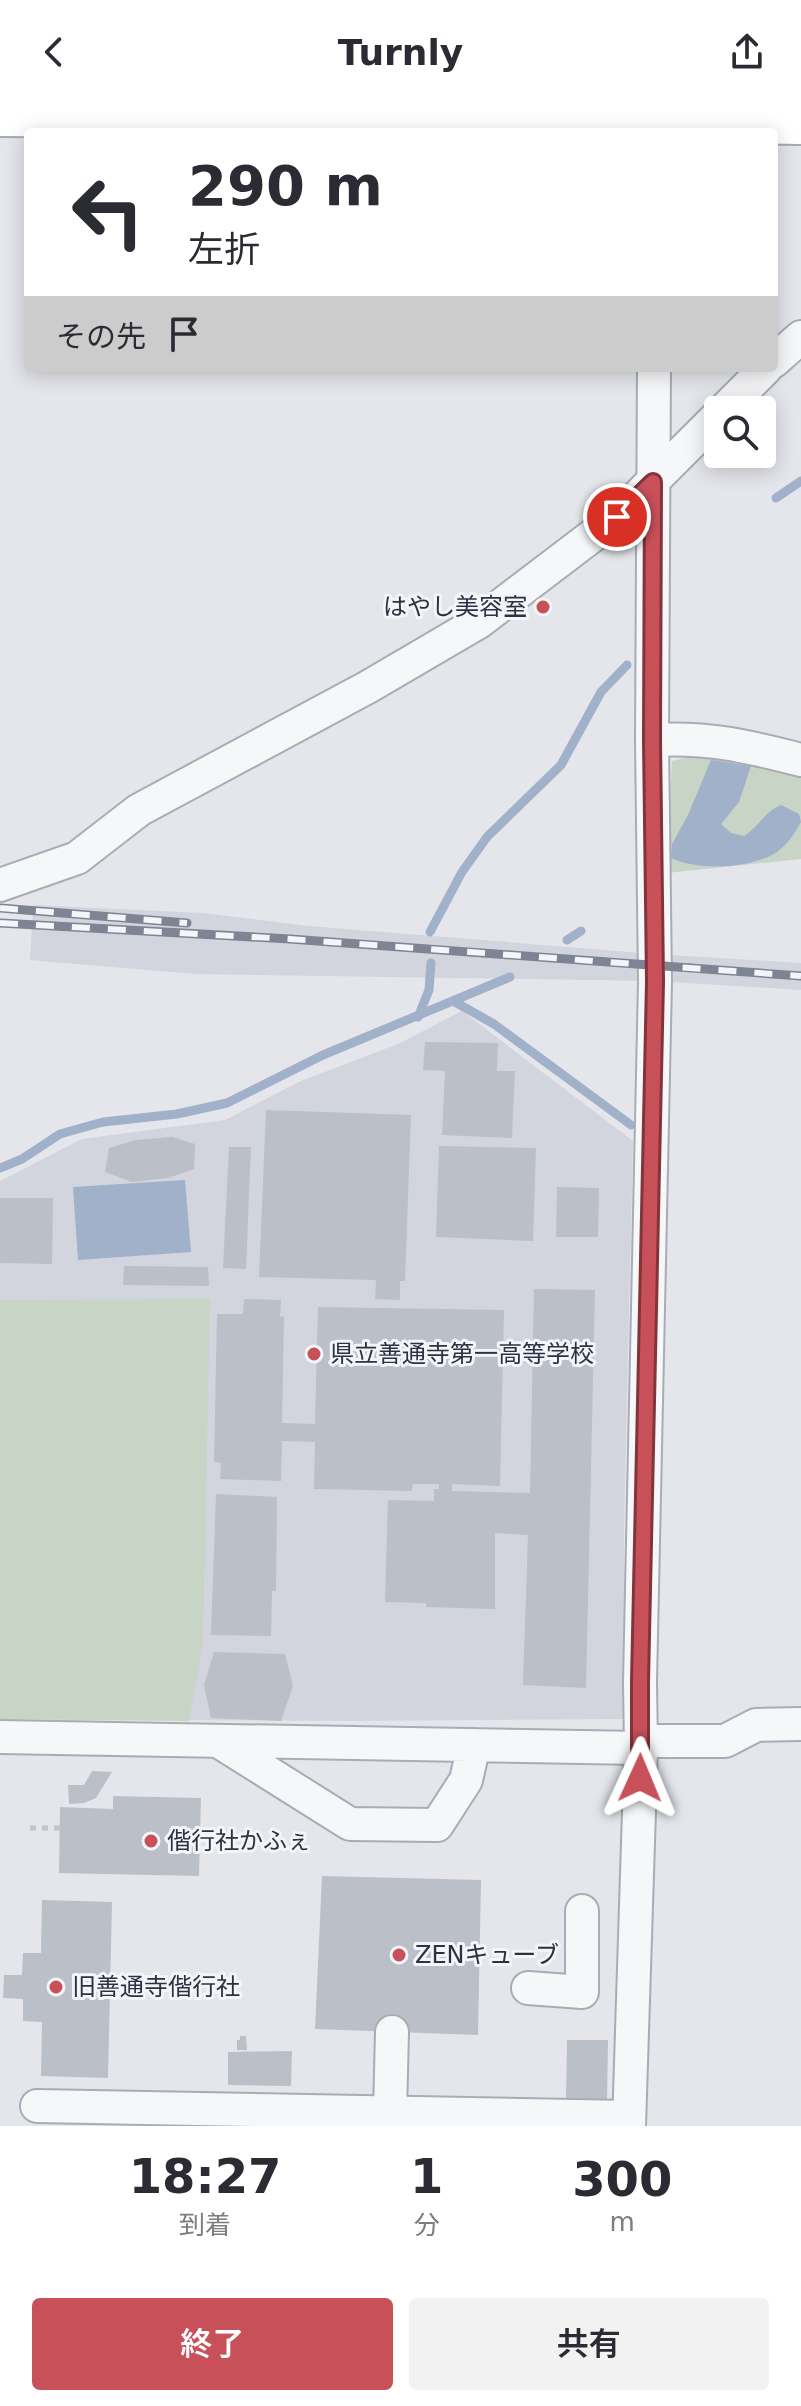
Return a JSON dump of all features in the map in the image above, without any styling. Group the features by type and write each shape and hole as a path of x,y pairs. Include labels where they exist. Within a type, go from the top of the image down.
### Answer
{"main road":[{"path":"0,115 178,110 801,123"}],"street":[{"path":"778,357 801,337"},
{"path":"37,2106 137,2096 390,2113 524,2113 629,2122 641,1744 655,981 652,740 654,372"},
{"path":"738,396 762,372"},
{"path":"0,885 77,858 139,810 368,687 479,622 617,517 704,430"},
{"path":"652,740 686,738 730,742 801,760"},
{"path":"1,1746 218,1741 641,1744 725,1741 756,1725 801,1724"},
{"path":"218,1741 350,1824 437,1825 466,1780 474,1745"},
{"path":"528,1988 582,1992 582,1911"},
{"path":"390,2113 392,2032"}],"path":[{"path":"30,1828 52,1832 60,1828"}],"shaded area":[{"path":"33,905 202,913 309,926 801,963 801,990 655,981 195,974 30,960"},
{"name":"県立善通寺第一高等学校","path":"462,1011 633,1141 624,1528 624,1719 0,1719 0,1181 82,1139 225,1120 301,1081 398,1044"}],"green space":[{"path":"697,755 801,770 801,859 667,873 672,761"},
{"path":"210,1299 203,1641 189,1721 0,1719 0,1300"}],"water":[{"path":"711,760 751,766 739,802 721,824 731,833 744,836 781,805 799,814 799,826 777,852 753,862 724,866 695,865 671,858 672,844"},
{"path":"185,1180 191,1252 78,1260 73,1187"}],"building":[{"path":"425,1042 498,1043 497,1071 515,1071 512,1138 442,1135 445,1071 423,1070"},
{"path":"266,1110 411,1115 405,1281 400,1281 400,1300 375,1299 376,1280 259,1277"},
{"path":"172,1137 195,1144 194,1169 168,1178 132,1182 105,1172 109,1148 136,1140"},
{"path":"439,1146 536,1148 533,1241 436,1237"},
{"path":"229,1147 251,1147 246,1269 223,1268"},
{"path":"557,1187 599,1188 598,1237 556,1237"},
{"path":"0,1198 53,1198 52,1264 0,1263"},
{"path":"124,1266 208,1267 209,1286 123,1285"},
{"path":"534,1289 595,1290 586,1688 523,1685 528,1535 495,1533 495,1609 385,1602 388,1500 434,1501 434,1489 439,1489 439,1484 413,1484 412,1491 314,1489 315,1442 282,1441 281,1481 220,1479 221,1463 214,1462 217,1314 243,1314 244,1299 281,1300 280,1317 284,1316 282,1423 315,1424 318,1307 504,1310 500,1486 452,1484 452,1491 530,1493"},
{"path":"216,1494 277,1497 276,1591 272,1591 271,1636 211,1635"},
{"path":"214,1652 285,1654 293,1686 281,1721 211,1718 204,1685"},
{"path":"92,1771 112,1772 96,1798 69,1804 68,1785 84,1785"},
{"path":"113,1796 201,1798 199,1876 59,1873 60,1807 113,1809"},
{"name":"ZENキューブ","path":"322,1876 481,1880 478,2035 315,2029"},
{"name":"旧善通寺偕行社","path":"42,1900 112,1902 108,2078 41,2076 42,2022 23,2021 23,1999 3,1998 4,1975 22,1975 23,1953 41,1953"},
{"path":"240,2036 246,2036 247,2050 237,2050"},
{"path":"567,2040 608,2040 607,2100 566,2099"},
{"path":"292,2051 291,2086 228,2085 228,2052"}],"waterway":[{"path":"776,498 801,481"},
{"path":"430,932 462,872 487,837 561,765 601,692 627,665"},
{"path":"567,940 581,931"},
{"path":"418,1017 429,990 431,963"},
{"path":"0,1168 22,1159 60,1134 103,1122 177,1114 227,1103 323,1055 510,977"},
{"path":"455,1002 494,1024 631,1125"}],"railway":[{"path":"0,908 187,923"},
{"path":"0,923 290,939 801,976"}],"place":[{"name":"はやし美容室","path":"543,607"},
{"name":"県立善通寺第一高等学校","path":"314,1354"},
{"name":"偕行社かふぇ","path":"151,1841"},
{"name":"ZENキューブ","path":"399,1955"},
{"name":"旧善通寺偕行社","path":"56,1987"}],"route":[{"path":"617,517 653,482 655,981 640,1778"}]}
